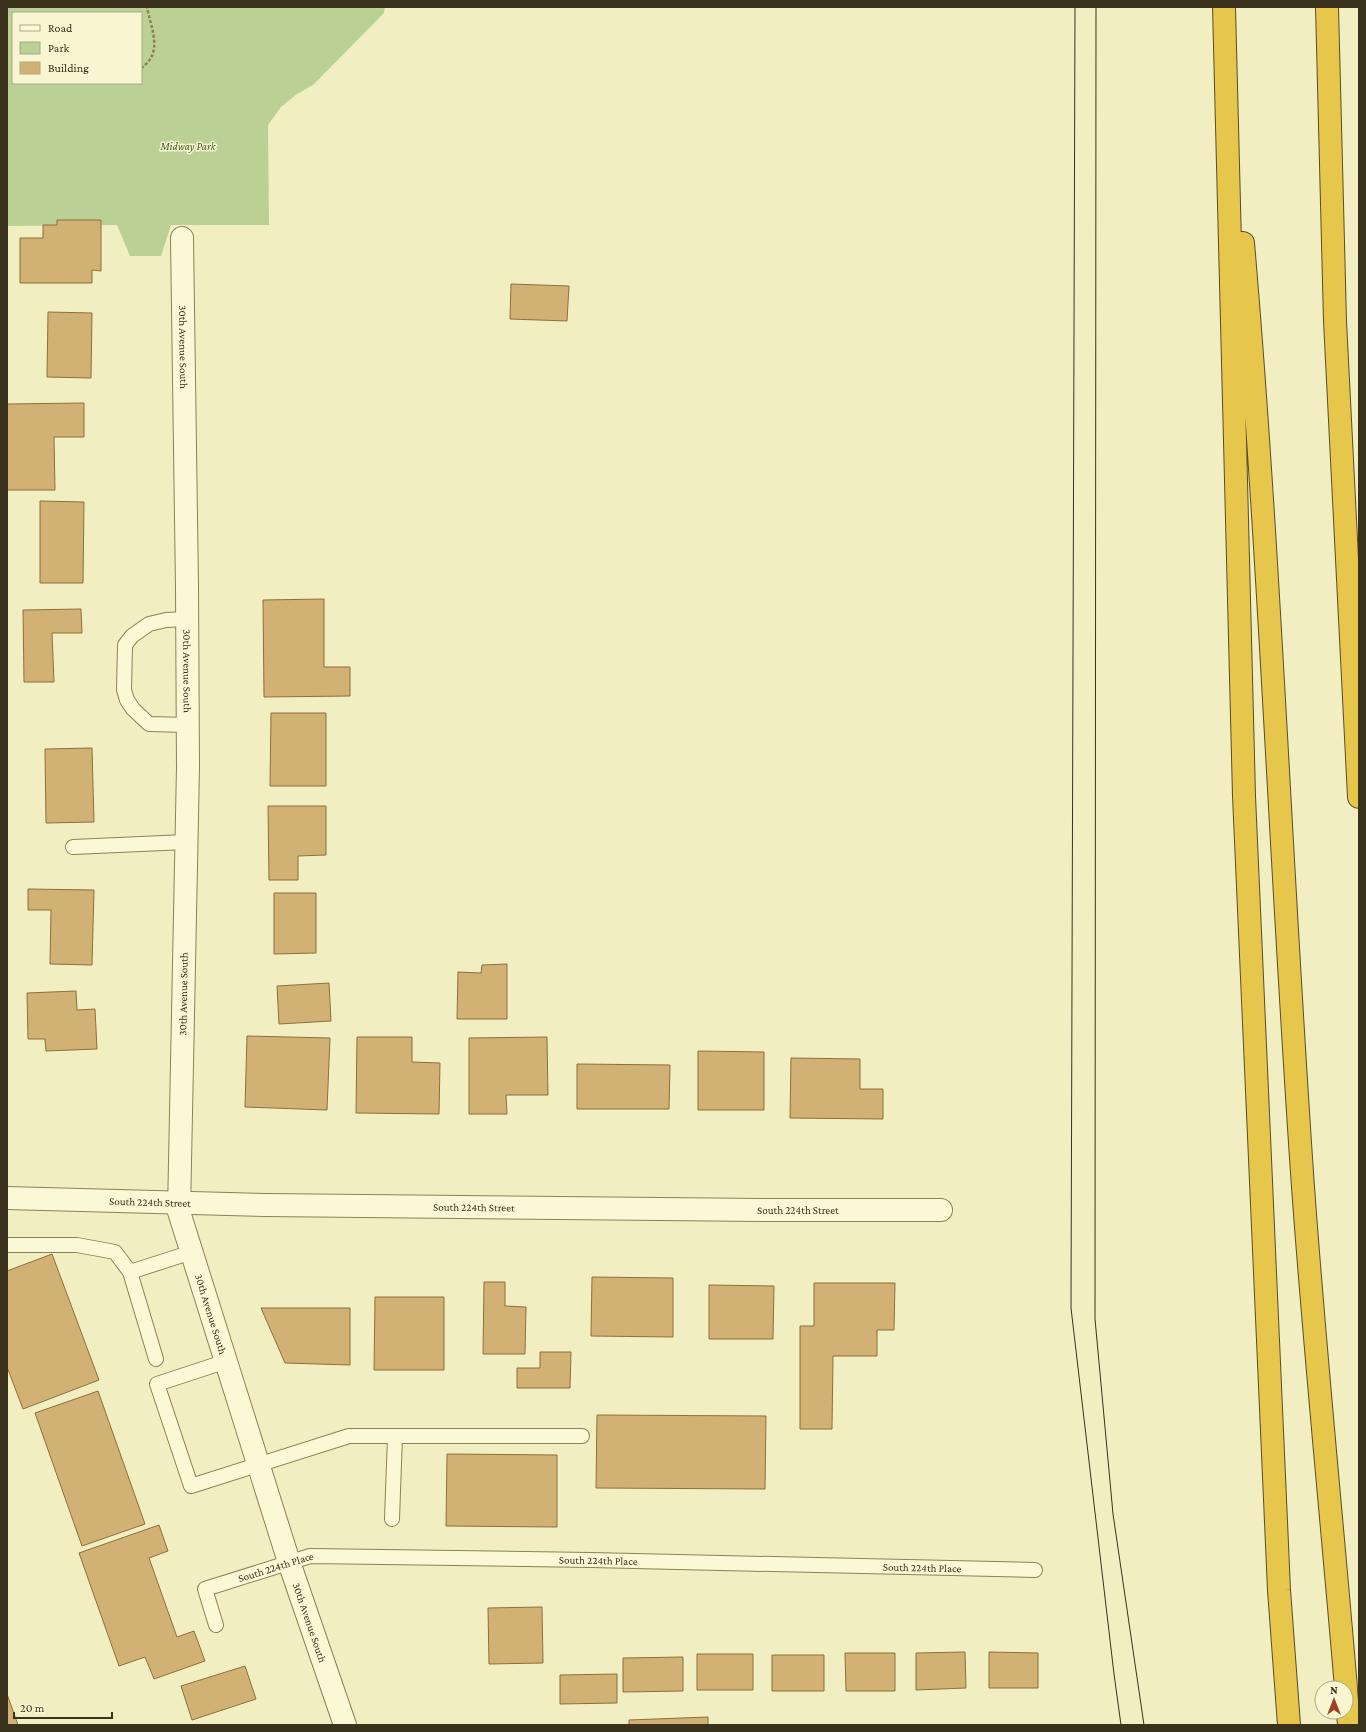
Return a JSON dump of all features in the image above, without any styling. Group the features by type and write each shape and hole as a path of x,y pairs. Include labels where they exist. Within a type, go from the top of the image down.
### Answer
{"highway":[{"path":"1327,7 1336,321 1359,797"},
{"path":"1224,12 1254,368 1303,1188 1345,1680"},
{"path":"1224,12 1244,796 1279,1590 1289,1725"}],"street":[{"name":"30th Avenue South","path":"182,238 187,725 179,1212 289,1562 345,1725"},
{"name":"South 224th Street","path":"7,1198 266,1205 763,1210 942,1210"}],"lane":[{"path":"187,619 166,620 149,624 132,636 125,645 124,690 127,700 133,709 149,724 187,725"},
{"path":"73,847 186,842"},
{"path":"7,1245 77,1245 115,1252 130,1272 156,1359"},
{"path":"130,1272 192,1252"},
{"path":"227,1361 157,1384 191,1486 258,1463 349,1436 582,1436"},
{"path":"392,1519 395,1436"},
{"name":"South 224th Place","path":"216,1625 206,1589 310,1556 607,1560 1035,1570"}],"path":[{"path":"142,67 151,59 155,48 155,38 147,7"}],"green space":[{"name":"Midway Park","path":"7,7 385,7 384,13 313,85 297,94 281,107 268,125 269,225 171,225 161,256 130,256 117,225 7,226"}],"building":[{"path":"57,220 101,220 101,271 92,270 92,283 20,283 20,238 43,238 43,225 57,225"},
{"path":"511,284 569,286 567,321 510,319"},
{"path":"48,312 92,313 91,378 47,377"},
{"path":"84,403 84,437 54,437 55,490 7,490 7,404"},
{"path":"40,501 84,502 83,583 40,583"},
{"path":"324,599 324,667 350,667 350,696 264,697 263,600"},
{"path":"81,609 82,633 52,633 54,682 24,682 23,610"},
{"path":"271,713 326,713 326,786 270,786"},
{"path":"92,748 94,822 46,823 45,749"},
{"path":"268,806 326,806 326,855 298,856 298,880 269,880"},
{"path":"28,889 94,890 92,965 50,964 51,910 28,910"},
{"path":"274,893 316,893 316,953 274,954"},
{"path":"507,964 507,1019 457,1019 458,972 481,973 482,965"},
{"path":"329,983 331,1021 279,1024 277,986"},
{"path":"76,991 77,1010 95,1009 97,1049 46,1051 45,1039 28,1039 27,993"},
{"path":"247,1036 330,1038 327,1110 245,1107"},
{"path":"357,1037 412,1037 412,1062 440,1063 439,1114 356,1113"},
{"path":"547,1037 548,1095 506,1095 507,1114 469,1114 469,1038"},
{"path":"698,1051 764,1052 764,1110 698,1110"},
{"path":"791,1058 860,1059 860,1089 883,1089 883,1119 790,1118"},
{"path":"577,1064 670,1065 669,1109 577,1109"},
{"path":"52,1254 99,1380 23,1409 7,1367 7,1271"},
{"path":"592,1277 673,1278 673,1337 591,1336"},
{"path":"484,1282 505,1282 505,1306 526,1307 525,1354 483,1354"},
{"path":"814,1283 895,1283 894,1330 877,1330 877,1356 833,1356 832,1429 800,1429 800,1326 814,1326"},
{"path":"709,1285 774,1286 773,1339 709,1339"},
{"path":"375,1297 444,1297 444,1370 374,1370"},
{"path":"261,1308 350,1308 350,1365 285,1363"},
{"path":"540,1352 571,1352 570,1388 517,1388 517,1368 540,1368"},
{"path":"98,1391 145,1524 82,1546 35,1413"},
{"path":"597,1415 766,1416 765,1489 596,1488"},
{"path":"447,1454 557,1455 557,1527 446,1526"},
{"path":"159,1525 168,1551 149,1558 177,1637 194,1631 205,1661 154,1679 145,1657 119,1666 79,1553"},
{"path":"542,1607 543,1663 489,1664 488,1608"},
{"path":"965,1652 966,1688 916,1690 916,1653"},
{"path":"989,1652 1038,1653 1038,1688 989,1688"},
{"path":"845,1653 895,1653 895,1691 846,1691"},
{"path":"697,1654 753,1654 753,1690 697,1690"},
{"path":"772,1655 824,1655 824,1691 772,1691"},
{"path":"683,1657 683,1691 623,1692 623,1658"},
{"path":"245,1666 256,1699 192,1720 181,1686"},
{"path":"617,1674 617,1703 560,1704 560,1675"},
{"path":"7,1694 18,1725 7,1725"},
{"path":"708,1717 708,1725 629,1725 629,1720"}],"tram line":[{"path":"1075,7 1071,1308 1121,1725"},
{"path":"1096,7 1095,1319 1113,1514 1144,1725"}]}
